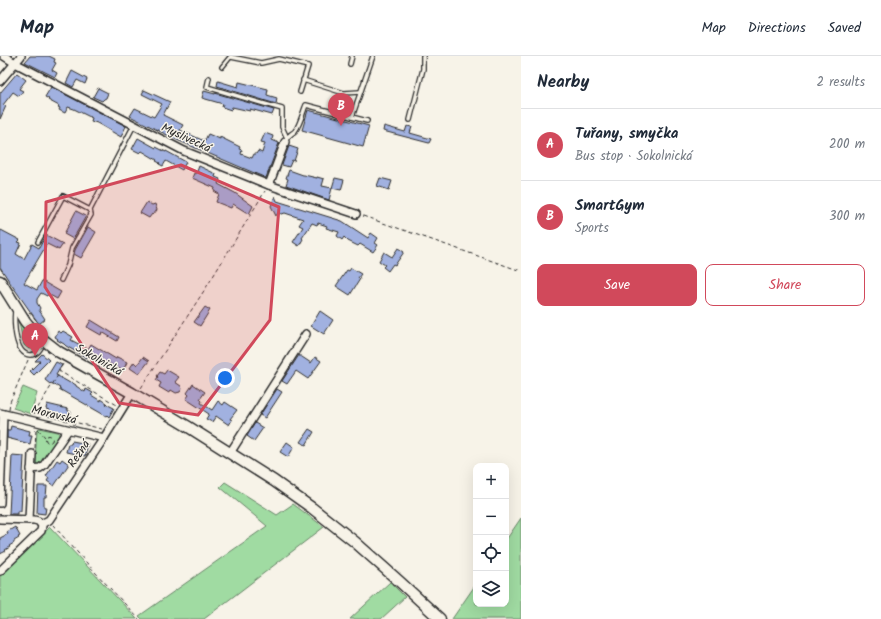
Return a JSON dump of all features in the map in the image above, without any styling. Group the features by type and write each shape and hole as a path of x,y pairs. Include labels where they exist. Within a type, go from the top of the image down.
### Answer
{"main road":[{"name":"Sokolnická","path":"2,277 16,306 29,326 45,342 59,352 134,394 274,481 312,508 355,542 440,619"}],"street":[{"name":"Myslivecká","path":"4,56 184,151 269,185 356,214"},
{"path":"0,81 21,56"},
{"path":"269,185 286,140"},
{"path":"230,453 306,334"},
{"name":"Režná","path":"41,524 49,520 134,394"},
{"path":"0,503 4,413"},
{"name":"Moravská","path":"4,413 71,428 104,438"},
{"path":"31,469 40,468 44,465 71,428"},
{"path":"29,520 32,454"},
{"path":"0,519 38,521 41,524 42,529 40,533 0,571"}],"lane":[{"path":"222,67 231,56 261,62 279,59 308,66 300,92"},
{"path":"350,64 352,56"},
{"path":"352,117 373,56"},
{"path":"410,120 423,70 423,56"},
{"path":"209,78 207,87 282,109 282,127 286,140"},
{"path":"304,80 344,93 360,92"},
{"path":"286,140 288,136 295,131 306,105 367,121"},
{"path":"61,280 68,265 72,248 91,215 90,210 134,125"},
{"path":"38,242 63,196 90,210"},
{"path":"16,306 15,325 18,345 22,351 28,354 37,353 45,342"}],"path":[{"path":"134,394 209,283 269,185"},
{"path":"356,214 521,271"},
{"path":"0,268 2,277"},
{"path":"30,312 38,324"},
{"path":"4,413 28,360 28,354"},
{"path":"32,417 60,372 63,361"},
{"path":"60,372 118,407"},
{"path":"71,428 74,422 102,429"},
{"path":"32,454 35,447 36,427 45,438"},
{"path":"49,520 139,619"}],"highlighted area":[{"path":"181,165 279,207 270,320 198,415 119,403 45,287 46,202"}],"green space":[{"path":"18,319 38,341 38,345 34,348 29,349 24,345"},
{"path":"23,387 37,393 31,414 13,408"},
{"path":"39,428 57,432 59,433 60,437 41,465 37,465 35,464 35,461 37,430"},
{"path":"225,482 277,515 293,504 324,527 204,619 142,619 139,616 267,526 220,487"},
{"path":"521,518 521,619 452,619 473,588 473,607 509,607 509,536"},
{"path":"50,527 137,619 0,619 0,576"},
{"path":"390,582 405,597 381,619 350,619"}],"building":[{"path":"30,56 49,56 55,59 54,62 56,63 52,70 57,73 55,77 25,62"},
{"path":"72,71 87,79 85,84 77,80 73,87 66,83"},
{"path":"17,73 26,80 19,89 23,91 19,96 13,92 3,105 6,106 0,119 0,93"},
{"path":"218,81 238,87 239,82 268,89 267,95 277,98 276,104 217,86"},
{"path":"51,87 126,126 121,137 91,121 92,118 74,109 68,107 65,113 59,110 59,106 45,97"},
{"path":"98,88 108,93 106,98 102,101 93,97"},
{"path":"144,90 170,102 163,115 183,125 180,130 202,140 205,140 208,134 220,139 220,137 240,147 239,149 242,150 241,154 252,158 258,151 262,153 265,143 261,142 265,133 273,136 272,140 279,143 266,178 177,140 130,116 135,108 154,117 162,104 142,94"},
{"path":"204,91 274,110 272,115 250,109 250,111 232,107 231,110 222,107 223,104 202,98"},
{"path":"308,110 369,126 363,147 302,130"},
{"path":"384,126 405,132 407,126 412,127 410,133 431,139 429,143 383,131"},
{"path":"138,138 186,162 182,170 166,161 163,166 156,161 157,160 142,151 140,153 132,149"},
{"path":"289,146 298,149 294,161 292,160 289,167 282,165"},
{"path":"199,166 216,174 215,177 220,179 218,184 235,193 253,206 249,214 233,204 231,208 216,202 219,194 214,191 215,188 192,178 194,173 196,174"},
{"path":"289,170 303,175 324,179 322,186 332,188 329,200 286,185 288,179 286,178"},
{"path":"335,178 344,180 341,190 332,188"},
{"path":"380,178 392,181 389,190 377,186"},
{"path":"275,196 277,201 342,221 368,238 371,233 378,238 375,243 378,245 373,252 360,244 358,246 348,241 344,237 342,240 337,236 339,232 326,228 327,226 312,223 302,238 303,239 299,246 293,242 303,227 299,225 303,219 285,213 278,213 276,216 271,206"},
{"path":"147,202 152,205 155,204 157,210 149,218 140,213"},
{"path":"76,211 86,216 73,239 64,234"},
{"path":"88,227 96,232 81,258 74,254"},
{"path":"1,230 20,240 18,242 21,243 16,254 24,259 32,244 39,248 46,235 63,244 59,250 47,244 24,283 37,290 42,281 61,292 57,299 48,294 47,296 41,293 37,299 37,303 40,308 39,310 45,319 39,324 0,267"},
{"path":"398,248 404,252 395,265 393,264 388,271 383,267 385,265 379,261 384,252 392,257"},
{"path":"351,268 361,274 358,278 360,279 350,295 336,286 347,270 349,271"},
{"path":"205,307 210,310 200,326 194,322"},
{"path":"320,311 333,320 324,334 311,326"},
{"path":"91,320 119,337 117,341 102,332 101,335 87,327"},
{"path":"58,331 61,333 63,331 73,337 71,340 88,349 91,344 116,359 117,357 127,362 123,371 106,362 104,365 89,355 87,358 66,346 55,337"},
{"path":"42,354 49,360 34,375 30,371 40,361 35,361"},
{"path":"299,355 311,363 315,357 321,361 308,379 296,371 287,384 282,381"},
{"path":"143,357 149,361 139,374 130,368 134,362 137,365"},
{"path":"56,362 62,365 56,375 70,383 71,382 85,392 86,389 93,393 91,395 101,401 101,399 107,403 106,404 114,408 109,417 45,380"},
{"path":"167,370 179,377 175,382 181,386 182,389 180,392 176,393 171,390 169,393 159,387 161,383 156,380 158,377 157,376 160,372 164,374"},
{"path":"193,384 205,392 200,399 202,401 201,403 212,410 218,401 223,405 225,402 237,410 230,419 232,420 229,425 216,416 212,422 206,419 209,414 186,399 189,395 187,393"},
{"path":"277,389 282,392 265,418 260,415"},
{"path":"47,404 68,409 68,411 71,412 69,421 48,416 49,410 46,409"},
{"path":"255,423 263,428 254,441 247,436"},
{"path":"11,426 30,431 29,435 32,435 30,444 7,438 7,430 10,430"},
{"path":"309,429 314,432 306,445 300,442"},
{"path":"72,441 88,444 85,456 66,452 68,444 71,444"},
{"path":"287,442 294,447 288,457 280,452"},
{"path":"12,455 24,456 21,511 17,511 17,514 9,514"},
{"path":"62,459 69,464 54,486 47,481 49,478 46,476 57,460 60,462"},
{"path":"38,486 47,486 46,497 44,497 44,507 46,507 45,514 37,513"},
{"path":"15,527 20,536 18,537 19,538 5,550 6,551 0,554 0,538 8,534 7,532"}],"place":[{"name":"SmartGym","path":"341,126"},
{"name":"Tuřany, smyčka","path":"35,356"}]}
